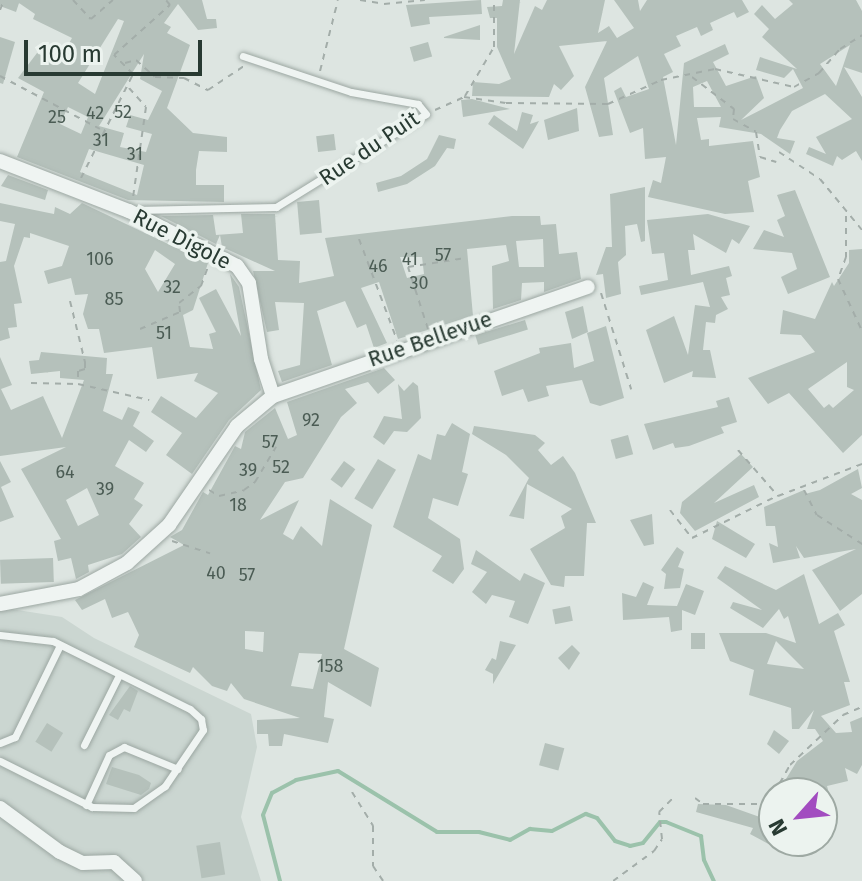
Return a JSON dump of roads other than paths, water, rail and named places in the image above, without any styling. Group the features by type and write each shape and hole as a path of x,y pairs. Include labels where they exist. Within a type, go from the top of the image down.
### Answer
{"street":[{"name":"Rue Digole","path":"0,161 129,211 237,266 249,283 261,359 273,396"},
{"name":"Rue Bellevue","path":"0,604 79,589 127,563 160,535 237,426 273,396 401,348 593,285"},
{"path":"0,808 60,852 83,863 114,862 135,881"}],"lane":[{"name":"Rue du Puit","path":"129,211 276,207 426,114 418,104 368,96 247,58"},
{"path":"0,635 60,645 118,677 190,709 201,719 203,730 178,769 145,804 86,805 0,761"},
{"path":"0,743 15,737 60,645"},
{"path":"84,745 118,677"},
{"path":"86,805 109,755 124,747 178,769"}],"waterway":[{"path":"280,881 263,815 272,793 296,780 338,771 437,832 479,832 510,840 530,829 552,831 586,814 597,818 615,841 630,846 643,843 660,822 666,822 701,836 704,860 714,881"}]}
